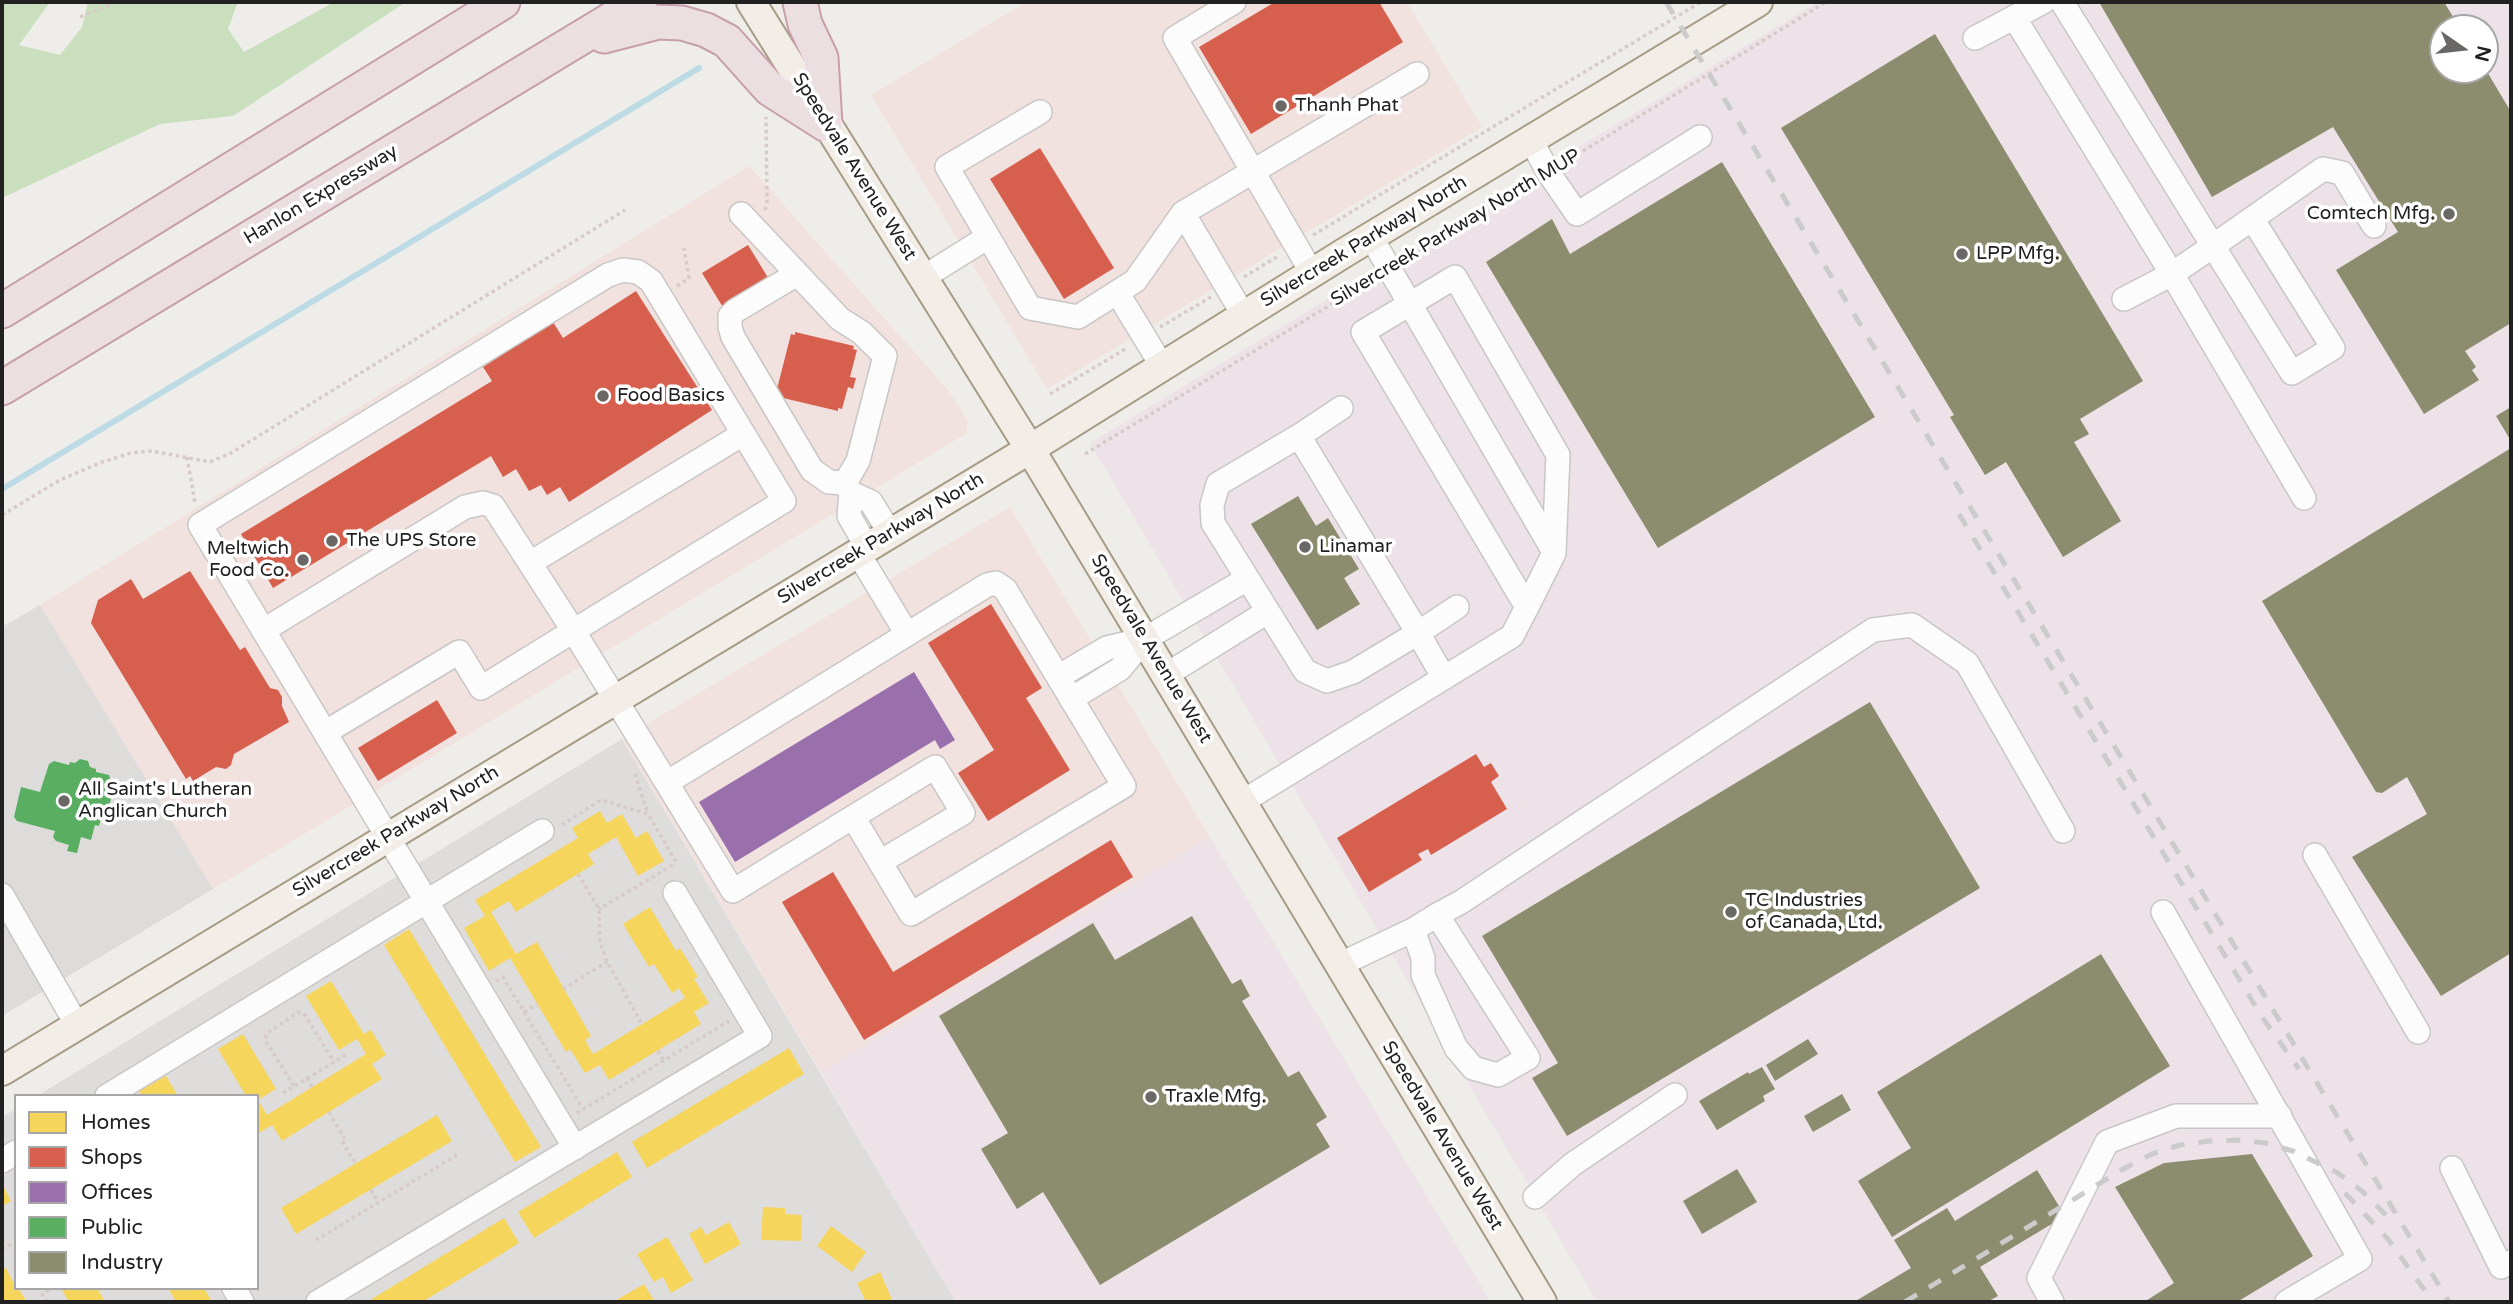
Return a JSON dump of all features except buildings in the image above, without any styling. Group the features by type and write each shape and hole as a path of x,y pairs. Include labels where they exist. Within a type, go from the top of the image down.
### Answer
{"highway":[{"path":"2,311 503,2"},
{"name":"Hanlon Expressway","path":"2,388 640,2"},
{"path":"800,2 805,24 821,58 825,124"},
{"path":"571,45 657,22 681,23 706,30 727,41 770,89 825,124"}],"main road":[{"name":"Speedvale Avenue West","path":"751,2 1030,449 1542,1302"},
{"name":"Silvercreek Parkway North","path":"2,1071 1030,449 1312,273 1758,2"}],"lane":[{"path":"1234,2 1175,38 1312,273"},
{"path":"1975,38 2043,2"},
{"path":"2062,2 2292,373 2333,348 2253,220"},
{"path":"2014,17 2172,274 2304,498"},
{"path":"1040,111 947,167 1030,308 1078,317 1135,281 1182,213 1254,173 1417,74"},
{"path":"1531,140 1548,172 1577,214 1700,137"},
{"path":"2124,299 2172,274 2323,169 2342,173 2374,226"},
{"path":"1182,213 1244,316"},
{"path":"746,219 840,319 862,332 885,356 858,461 848,488"},
{"path":"924,277 988,237"},
{"path":"1371,237 1554,553"},
{"path":"326,732 459,652 481,688 785,501 652,281 638,272 623,270 608,275 200,525 575,1148"},
{"path":"797,274 735,311 730,316 733,337 812,470 829,482 848,488 871,502 871,544 907,634"},
{"path":"1242,802 1512,636 1527,607 1554,553 1558,455 1455,277 1363,332 1527,607"},
{"path":"1117,292 1162,366"},
{"path":"1341,408 1218,484 1212,505 1213,523 1305,671 1327,681 1353,672 1457,607"},
{"path":"530,564 743,434"},
{"path":"1299,436 1444,678"},
{"path":"264,629 465,507 474,503 493,506 668,782 733,891 936,767 963,813 880,862"},
{"path":"1058,677 1107,648 1145,639 1247,579"},
{"path":"668,782 987,585 996,583 1005,589 1124,786 911,914 853,817"},
{"path":"1166,674 1267,612"},
{"path":"1339,965 1413,930 1461,902 1872,630 1912,625 1967,663 2063,831"},
{"path":"1071,699 1120,669 1145,639"},
{"path":"113,1094 427,902 550,833"},
{"path":"2315,855 2418,1032"},
{"path":"318,1302 760,1036 675,893"},
{"path":"2,895 77,1025"},
{"path":"2163,912 2360,1259 2287,1302"},
{"path":"1413,930 1423,958 1423,975 1457,1048 1473,1068 1498,1075 1528,1058 1437,915"},
{"path":"1535,1197 1573,1164 1675,1095"},
{"path":"2052,1302 2039,1278 2108,1142 2176,1115 2280,1116"},
{"path":"2452,1168 2501,1267 2511,1262"}],"path":[{"path":"80,17 116,2"},
{"path":"1050,394 1701,2"},
{"name":"Silvercreek Parkway North MUP","path":"1085,454 1826,2"},
{"path":"746,219 764,213 767,204 767,117 764,108"},
{"path":"2,515 60,480 112,458 152,451 210,462 231,453 625,210"},
{"path":"660,296 689,278 684,248"},
{"path":"187,457 200,525"},
{"path":"550,833 601,800 648,814 675,860 671,866 599,909"},
{"path":"578,874 599,909 600,942 607,962 642,1024"},
{"path":"563,989 607,962"},
{"path":"480,990 503,977 583,1109"},
{"path":"524,1013 537,1004"},
{"path":"560,1123 745,1011"},
{"path":"294,1086 265,1040 267,1032 299,1013 305,1015 334,1062"},
{"path":"657,1051 664,1061"},
{"path":"283,1093 346,1055"},
{"path":"307,1078 312,1087"},
{"path":"329,1112 356,1164"},
{"path":"316,1240 457,1155"},
{"path":"371,1190 378,1202"}],"shaded area":[{"path":"1026,2 1407,2 1482,127 1047,389 871,95"},
{"path":"1818,2 2511,2 2511,1302 1597,1302 1090,443"},
{"path":"749,166 949,391 967,420 967,433 213,889 40,605"},
{"path":"1010,507 1210,837 821,1072 622,739"},
{"path":"40,605 213,889 2,1016 2,627"},
{"path":"622,739 956,1302 2,1302 2,1117 14,1110 14,1290 259,1290 259,1094 40,1094"},
{"path":"1210,837 1491,1302 956,1302 821,1072"}],"green space":[{"path":"2,2 50,2 19,45 60,55 82,27 88,2 238,2 228,29 244,52 334,2 406,2 233,116 160,124 2,198"}],"waterway":[{"path":"2,489 699,68"}],"railway":[{"path":"1666,2 2449,1302"},
{"path":"1959,514 2262,1017 2299,1069"},
{"path":"1905,1302 2125,1168 2152,1154 2180,1145 2238,1140 2266,1143 2293,1151 2338,1173 2362,1191 2393,1222"},
{"path":"2345,1193 2388,1239 2433,1302"}],"place":[{"name":"Thanh Phat","path":"1281,106"},
{"name":"Comtech Mfg.","path":"2449,214"},
{"name":"LPP Mfg.","path":"1962,254"},
{"name":"Food Basics","path":"603,396"},
{"name":"The UPS Store","path":"332,541"},
{"name":"Linamar","path":"1305,547"},
{"name":"Meltwich Food Co.","path":"303,560"},
{"name":"All Saint's Lutheran Anglican Church","path":"64,801"},
{"name":"TC Industries of Canada, Ltd.","path":"1731,912"},
{"name":"Traxle Mfg.","path":"1151,1097"}]}
